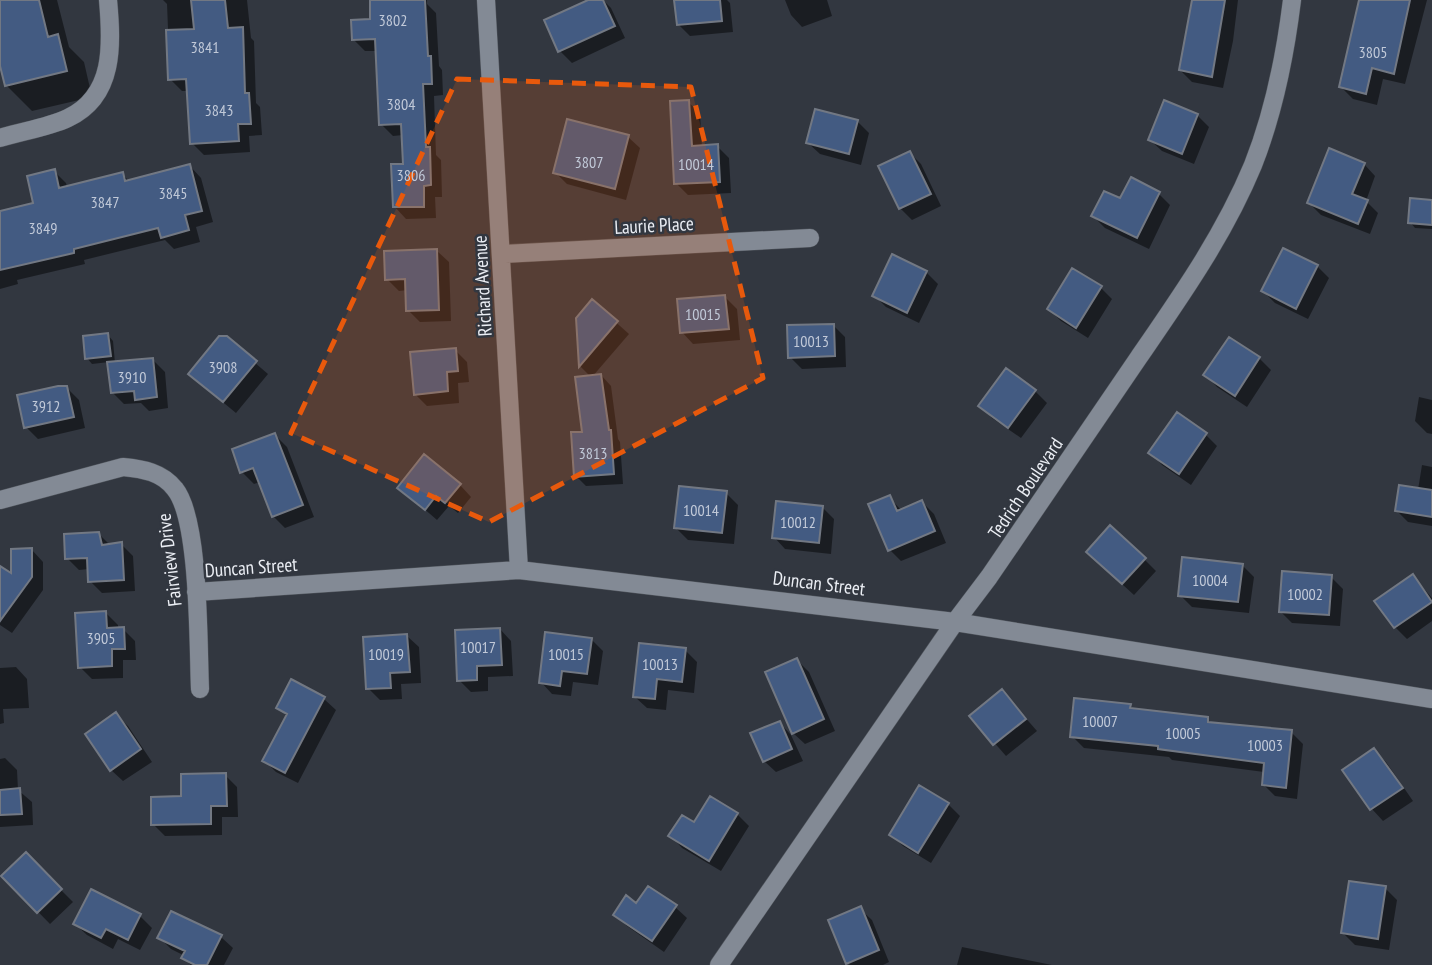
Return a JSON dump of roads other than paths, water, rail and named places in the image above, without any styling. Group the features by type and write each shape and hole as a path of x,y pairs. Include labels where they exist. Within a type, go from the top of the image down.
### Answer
{"street":[{"path":"0,138 68,118 89,103 101,88 111,42 108,0"},
{"name":"Richard Avenue","path":"486,0 519,570"},
{"name":"Tedrich Boulevard","path":"719,965 955,622 989,577 1195,274 1228,218 1253,165 1274,102 1292,0"},
{"name":"Laurie Place","path":"501,254 810,238"},
{"name":"Fairview Drive","path":"0,500 123,467 141,468 159,475 174,487 188,514 196,592 200,689"},
{"name":"Duncan Street","path":"196,592 519,570 955,622 1432,699"}]}
